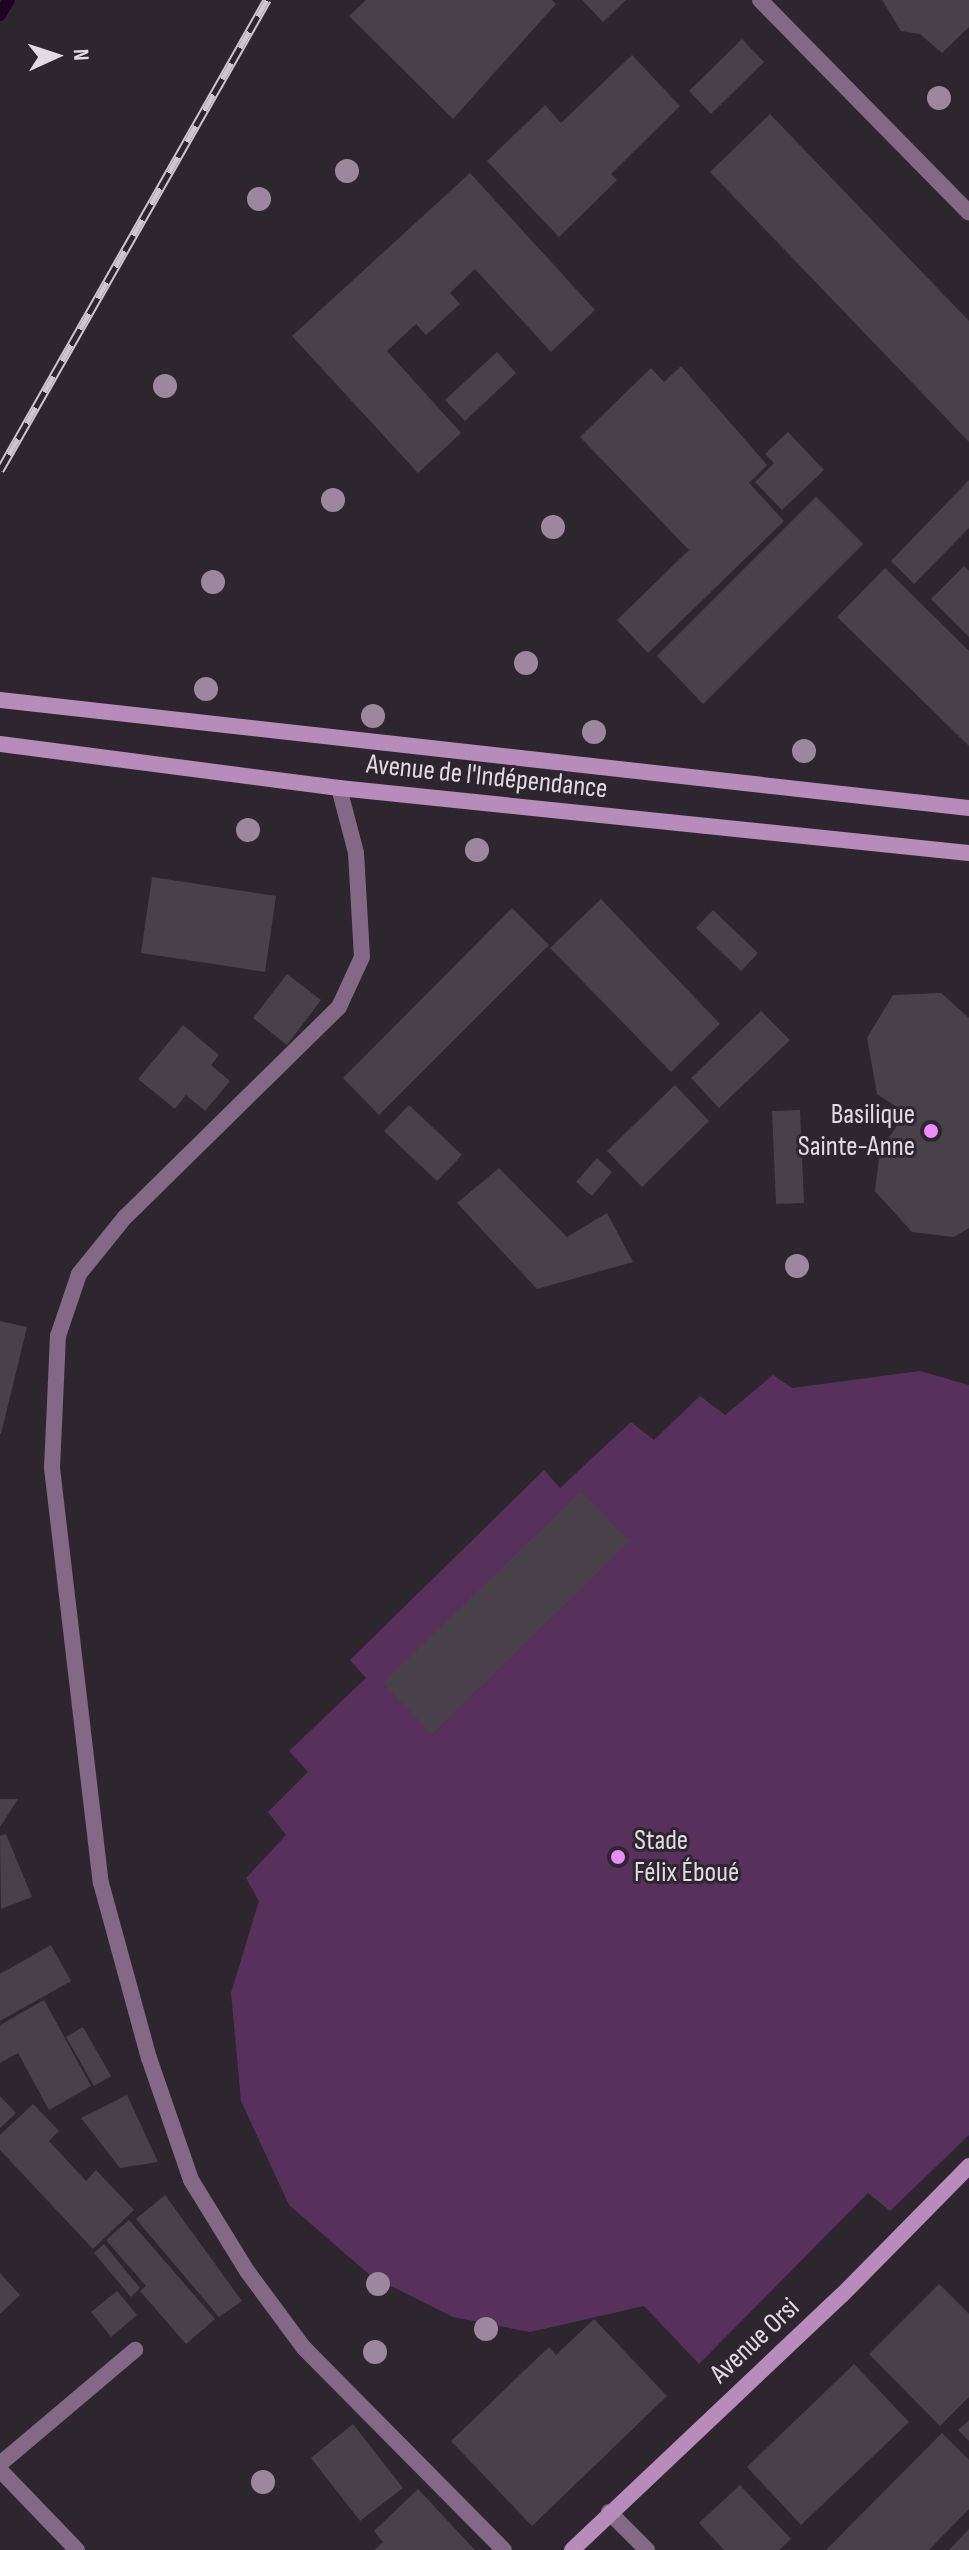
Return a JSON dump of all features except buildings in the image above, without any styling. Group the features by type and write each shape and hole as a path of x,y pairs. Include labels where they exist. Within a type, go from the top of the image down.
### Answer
{"main road":[{"name":"Avenue de l'Indépendance","path":"0,700 969,808"},
{"name":"Avenue de l'Indépendance","path":"0,744 339,788 969,853"},
{"name":"Avenue Orsi","path":"572,2550 842,2295 969,2166"}],"street":[{"path":"760,0 969,213"},
{"path":"339,788 356,853 362,957 339,1007 125,1217 79,1274 58,1336 52,1468 101,1883 149,2058 191,2180 247,2271 304,2348 504,2550"},
{"path":"77,2550 0,2467 135,2350"},
{"path":"609,2512 647,2550"}],"shaded area":[{"name":"Stade Félix Éboué","path":"920,1371 969,1385 969,2135 890,2211 868,2193 699,2364 644,2306 530,2332 453,2317 371,2276 289,2205 241,2101 231,1993 259,1901 246,1878 286,1835 268,1812 308,1772 289,1751 366,1678 350,1660 544,1470 560,1488 631,1422 654,1440 700,1396 725,1415 773,1375 792,1388"}],"waterway":[{"path":"0,15 9,0"}],"railway":[{"path":"0,470 267,0"}],"place":[{"name":"Basilique Sainte-Anne","path":"931,1131"},
{"name":"Stade Félix Éboué","path":"618,1857"}]}
